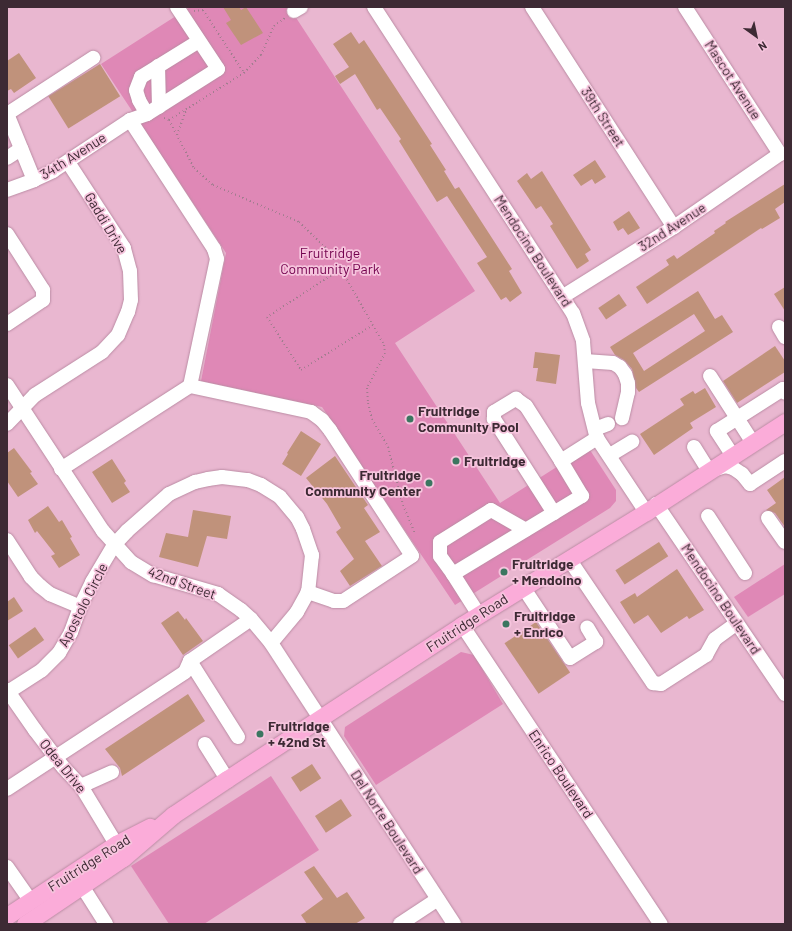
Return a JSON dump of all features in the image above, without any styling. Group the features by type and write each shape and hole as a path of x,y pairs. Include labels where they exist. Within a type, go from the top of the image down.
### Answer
{"main road":[{"name":"Fruitridge Road","path":"7,916 116,844 173,815 462,625 651,508 785,422"},
{"name":"Fruitridge Road","path":"25,924 123,858 173,815"}],"street":[{"name":"Mendocino Boulevard","path":"374,7 573,313 580,330 585,360 588,403 610,455 737,623 785,694"},
{"name":"39th Street","path":"532,7 674,227"},
{"name":"Mascot Avenue","path":"685,7 780,154"},
{"path":"179,10 200,41 141,77 136,90 143,115 214,249 217,258 190,386"},
{"name":"34th Avenue","path":"7,190 34,180 68,162 218,69 200,41"},
{"path":"34,180 7,114 93,58"},
{"path":"143,115 158,66"},
{"path":"7,158 21,149"},
{"name":"32nd Avenue","path":"562,297 674,227 780,154"},
{"name":"Gaddi Drive","path":"7,424 35,395 92,360 110,344 123,324 131,300 130,271 124,248 68,162"},
{"path":"7,234 43,290 43,300 7,324"},
{"path":"585,360 613,363 620,367 625,374 628,383 628,392 622,418"},
{"path":"710,376 753,443"},
{"name":"42nd Street","path":"7,385 61,470 114,545 131,562 153,575 218,594 242,610 271,643 320,719"},
{"path":"61,470 190,386 311,412 322,420 412,556 343,601 334,601 308,592"},
{"path":"733,456 717,432 782,389 785,393"},
{"path":"453,574 526,530 554,513 582,496 526,406 516,399 494,412 494,419 554,513"},
{"path":"561,461 600,430"},
{"path":"610,455 632,442"},
{"path":"694,447 709,471 725,466 733,468 742,474 750,484 785,462"},
{"name":"Apostolo Circle","path":"8,691 42,670 59,653 72,632 80,607 92,582 114,545 127,531 169,494 195,482 208,479 222,477 248,480 261,485 280,497 297,517 312,555 308,592 297,612 271,643"},
{"path":"479,615 440,556 440,542 491,510 526,530"},
{"path":"708,516 745,573"},
{"path":"768,518 785,542"},
{"path":"7,540 31,577 40,586 50,594 80,607"},
{"path":"569,559 653,684 661,684 706,656 715,639 737,623"},
{"path":"523,587 570,658 596,642 587,627"},
{"path":"7,789 185,672 190,661 251,619"},
{"name":"Enrico Boulevard","path":"462,625 660,924"},
{"path":"190,661 238,737"},
{"name":"Odea Drive","path":"8,691 56,758 81,786 116,844"},
{"name":"Del Norte Boulevard","path":"320,719 454,924"},
{"path":"205,744 227,780"},
{"path":"81,786 112,772"},
{"path":"7,867 30,900"},
{"path":"82,886 106,924"},
{"path":"400,924 438,900"}],"path":[{"path":"179,10 203,10 244,73"},
{"path":"177,135 186,109"},
{"path":"169,120 194,168 213,185 299,222 327,249 373,325 384,344 385,353 367,388 368,403 372,419 388,447 403,506 415,533"},
{"path":"340,270 267,317 301,370 373,325"}],"green space":[{"name":"Fruitridge Community Park","path":"190,7 289,7 475,291 395,343 500,503 588,447 616,490 616,501 610,508 455,605 322,407 201,381 226,253 101,64"},
{"path":"785,564 785,594 748,617 734,597"},
{"path":"461,652 474,655 503,704 376,785 344,736 345,727"},
{"path":"271,776 319,850 204,924 169,924 131,866"}],"building":[{"path":"223,7 239,7 241,10 246,7 263,33 241,45 226,23 231,20"},
{"path":"351,32 359,44 364,40 432,144 430,145 446,170 444,171 455,189 459,187 512,269 509,271 522,293 510,302 506,297 501,300 477,263 487,257 447,196 437,202 399,141 401,139 380,108 377,110 355,74 340,84 335,76 349,67 333,44"},
{"path":"19,53 36,78 14,93 11,89 7,91 7,61"},
{"path":"100,64 120,96 68,129 48,96"},
{"path":"595,160 606,177 595,184 592,179 581,186 573,175"},
{"path":"542,171 591,250 585,254 589,261 577,269 550,226 553,224 541,206 536,209 517,181 527,173 531,179"},
{"path":"785,184 785,202 775,209 780,218 762,229 761,228 647,304 636,287 669,265 666,260 674,255 677,259 715,233 714,231 726,223 725,222"},
{"path":"629,211 640,228 628,235 623,228 618,231 613,222"},
{"path":"785,287 785,311 774,294"},
{"path":"698,291 715,319 722,315 733,332 639,392 636,388 632,369 624,360 615,355 610,347","holes":["694,314 705,331 644,371 633,353"]},
{"path":"619,294 627,306 606,320 598,308"},
{"path":"775,346 785,361 785,372 737,403 723,381"},
{"path":"535,352 560,355 556,384 536,381 538,368 533,368"},
{"path":"705,388 716,407 690,423 693,428 654,455 640,434 684,405 680,399 693,391 695,394"},
{"path":"301,431 321,444 301,476 282,464"},
{"path":"14,448 32,472 30,473 38,484 18,497 7,481 7,453"},
{"path":"335,456 368,505 364,508 380,532 365,541 382,566 350,586 340,571 354,559 336,532 341,528 327,504 306,478"},
{"path":"112,459 126,481 124,483 130,492 112,503 92,472"},
{"path":"785,477 785,527 775,513 766,510 776,503 767,490"},
{"path":"48,506 59,522 62,520 80,555 59,568 51,556 55,554 37,531 35,533 28,520"},
{"path":"193,510 231,516 227,539 207,536 198,567 159,557 166,533 188,537"},
{"path":"659,542 668,556 625,585 615,570"},
{"path":"677,569 704,610 689,619 687,616 661,633 648,615 634,624 620,602 635,593 637,597"},
{"path":"14,597 23,611 7,621 7,602"},
{"path":"178,611 185,620 186,618 203,641 183,655 161,623"},
{"path":"536,622 570,673 539,694 504,643"},
{"path":"35,627 44,640 18,658 9,645"},
{"path":"188,694 205,721 122,776 120,768 105,749"},
{"path":"312,764 321,778 300,792 291,778"},
{"path":"341,799 352,816 326,833 315,816"},
{"path":"314,866 337,898 347,892 365,918 355,924 307,924 301,915 323,899 304,872"}],"place":[{"name":"Fruitridge Community Pool","path":"410,419"},
{"name":"Fruitridge","path":"456,461"},
{"name":"Fruitridge Community Center","path":"429,483"},
{"name":"Fruitridge + Mendoino","path":"504,572"},
{"name":"Fruitridge + Enrico","path":"506,624"},
{"name":"Fruitridge + 42nd St","path":"260,734"}]}
